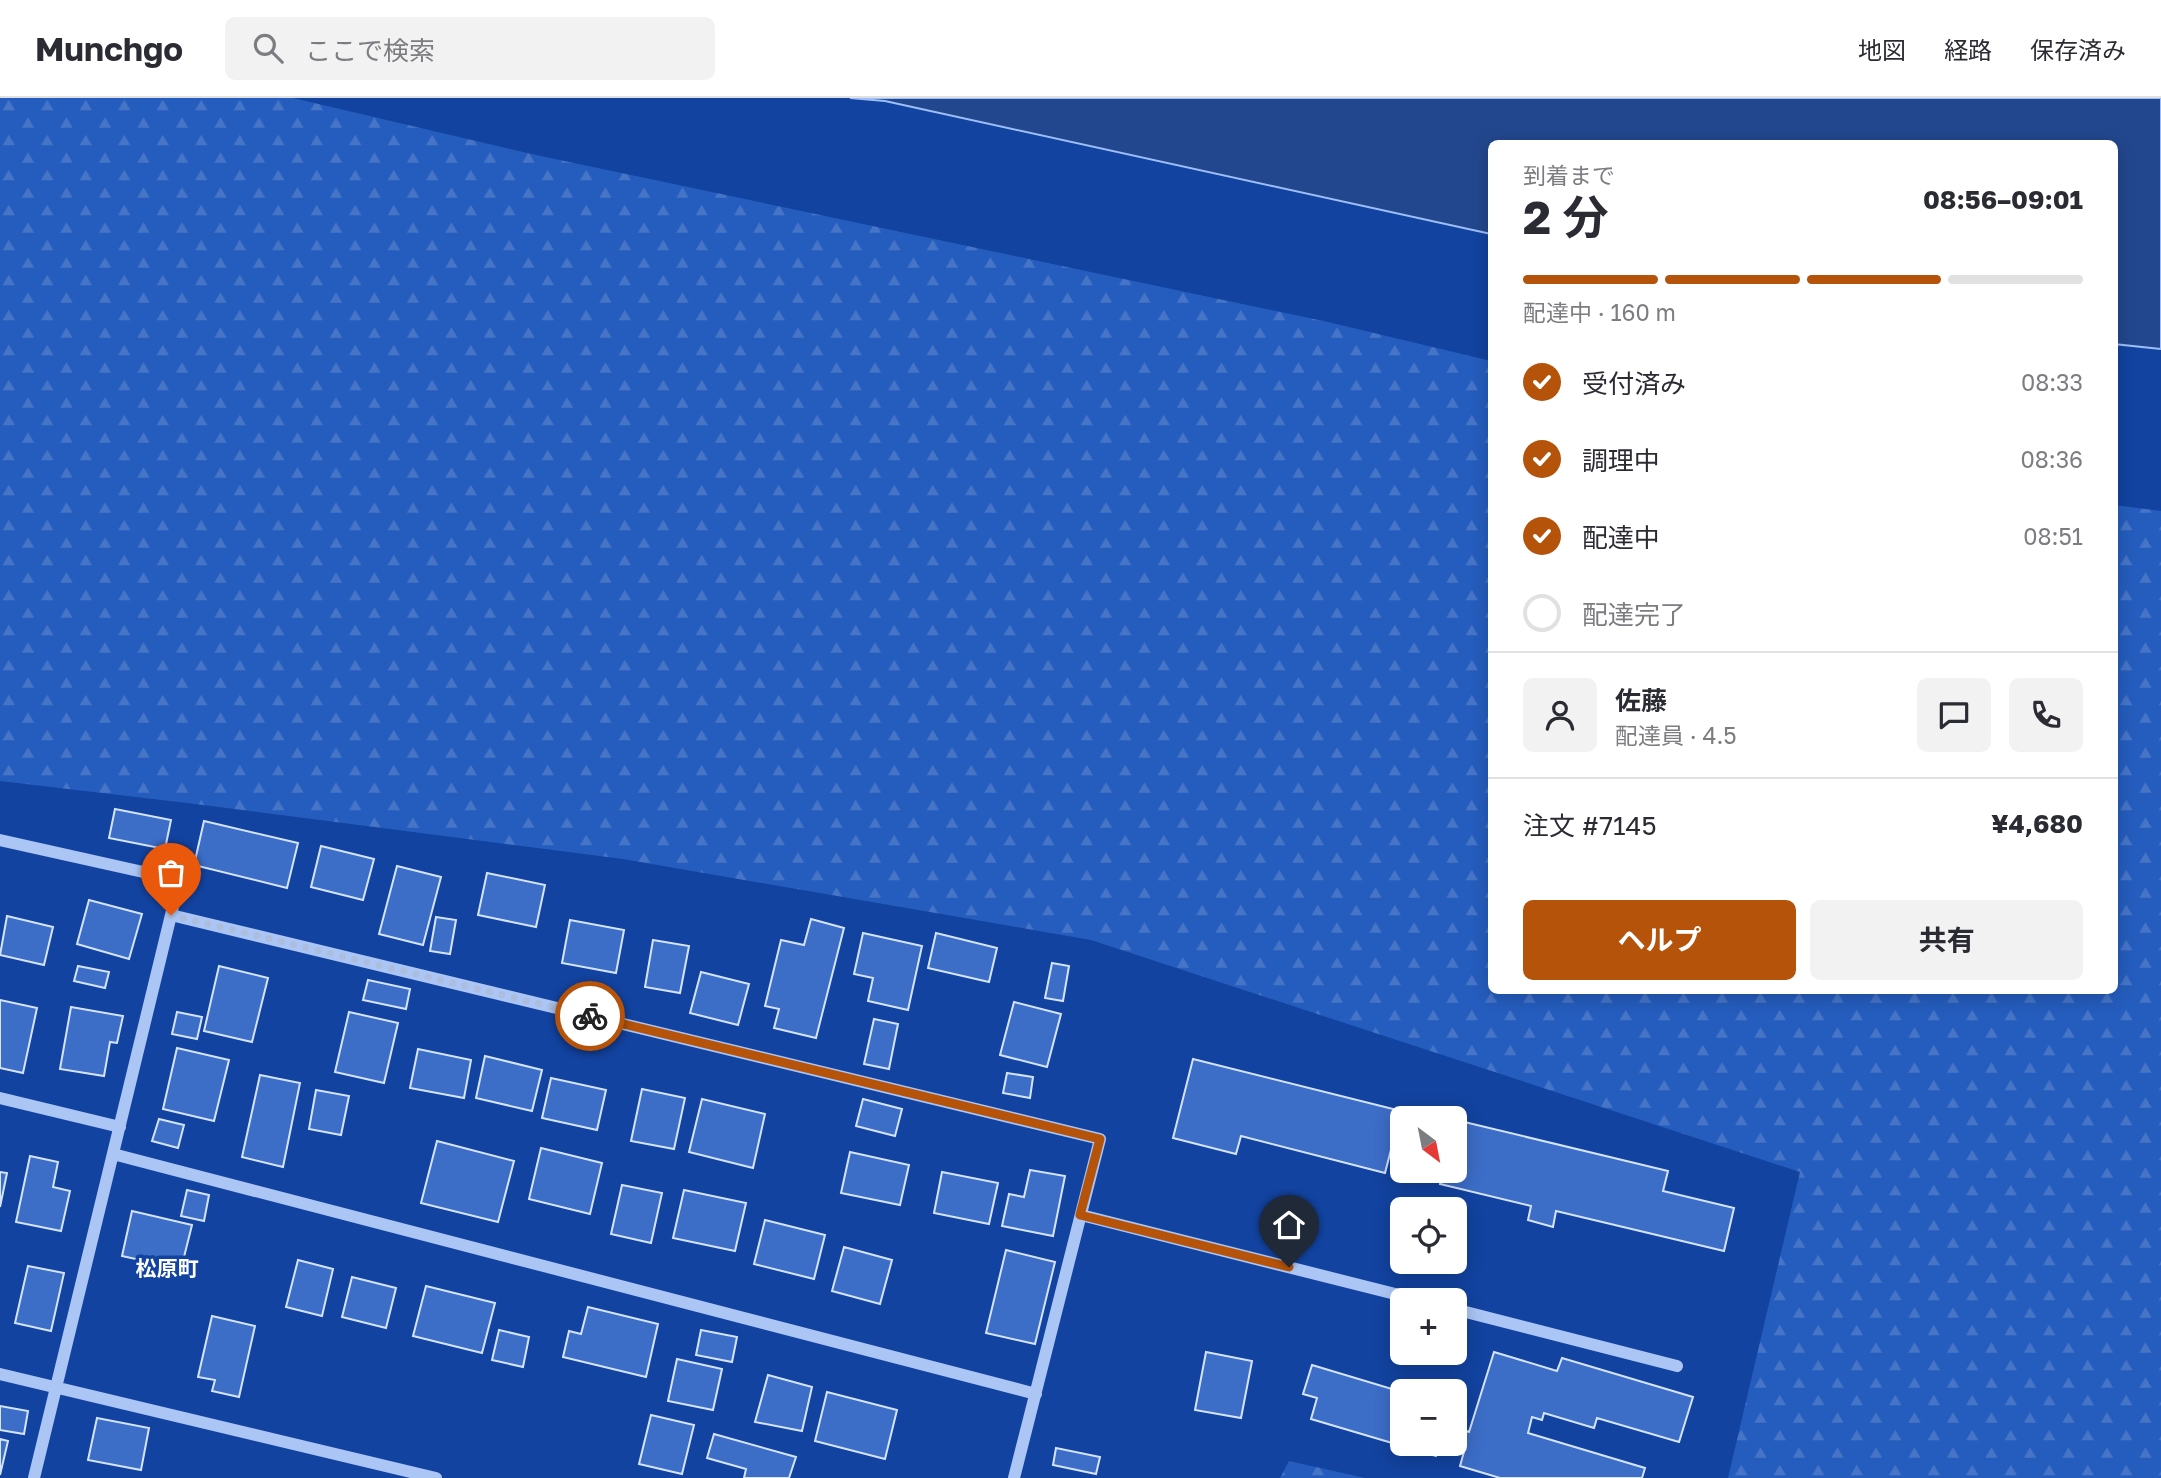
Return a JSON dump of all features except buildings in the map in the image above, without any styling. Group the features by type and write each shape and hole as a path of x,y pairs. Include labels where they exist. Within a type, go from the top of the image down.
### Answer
{"street":[{"path":"0,840 178,880 34,1478"},
{"path":"171,915 1100,1139 1014,1478"},
{"path":"0,1098 120,1127"},
{"path":"113,1154 1035,1394"},
{"path":"1080,1215 1390,1293"},
{"path":"1467,1312 1677,1366"},
{"path":"0,1374 436,1478"}],"green space":[{"path":"0,98 293,98 536,155 1328,322 1488,360 1488,994 2118,994 2118,506 2161,511 2161,1478 1728,1478 1800,1172 1091,940 623,859 0,781"},
{"path":"1289,1461 1365,1478 1280,1478"}],"shaded area":[{"path":"850,98 2161,98 2161,349 2118,344 2118,140 1488,140 1488,233 885,101"}],"way so far":[{"path":"171,915 590,1016"}],"district":[{"name":"松原町","path":"167,1268"}],"route":[{"path":"590,1016 1100,1139 1080,1215 1289,1267"}]}
